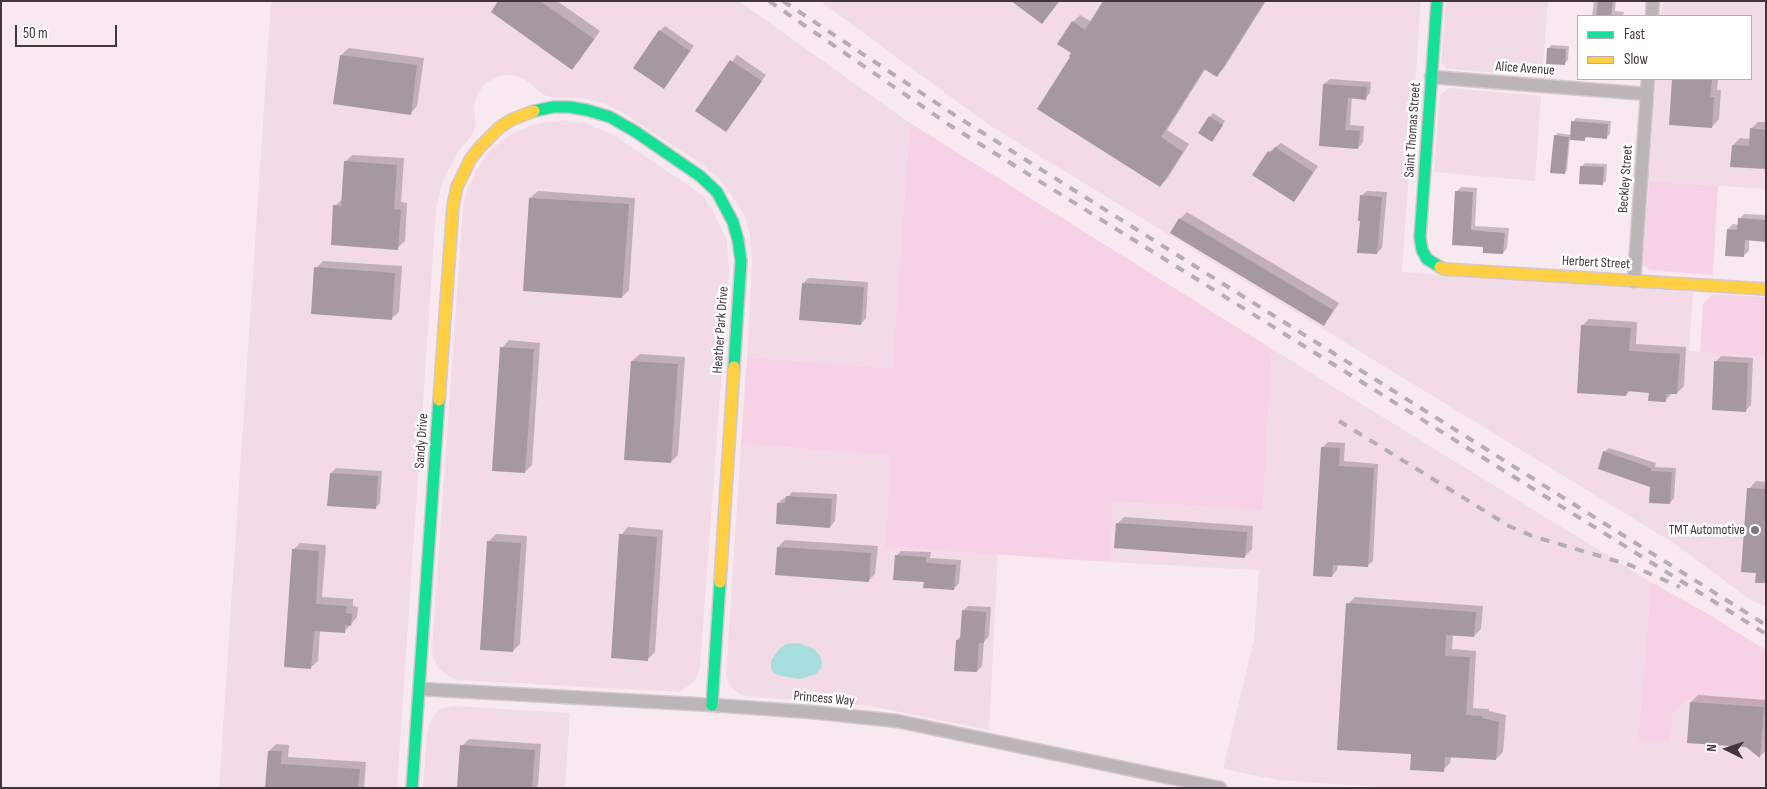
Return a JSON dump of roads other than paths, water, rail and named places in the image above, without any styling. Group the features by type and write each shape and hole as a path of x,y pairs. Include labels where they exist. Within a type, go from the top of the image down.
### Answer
{"street":[{"name":"Saint Thomas Street","path":"1427,259 1422,250 1420,237 1437,1"},
{"path":"1652,15 1653,1"},
{"name":"Alice Avenue","path":"1431,77 1647,94"},
{"name":"Beckley Street","path":"1634,281 1648,80"},
{"name":"Heather Park Drive","path":"510,113 553,107 569,107 610,117 636,132 700,176 717,192 733,222 741,261 712,705"},
{"name":"Sandy Drive","path":"412,788 453,206 457,187 470,160 510,113"},
{"name":"Herbert Street","path":"1427,259 1434,265 1444,269 1766,289"},
{"name":"Princess Way","path":"420,689 712,705 811,712 898,721 1220,788"}],"water":[{"path":"798,643 814,649 820,656 822,662 821,669 816,674 800,679 773,673 771,661 780,648 787,644"}],"railway":[{"path":"769,1 951,126 1766,634"},
{"path":"783,1 956,116 1766,625"},
{"path":"1339,421 1509,526 1532,536 1630,565 1680,587"}],"place":[{"name":"TMT Automotive","path":"1755,530"}]}
